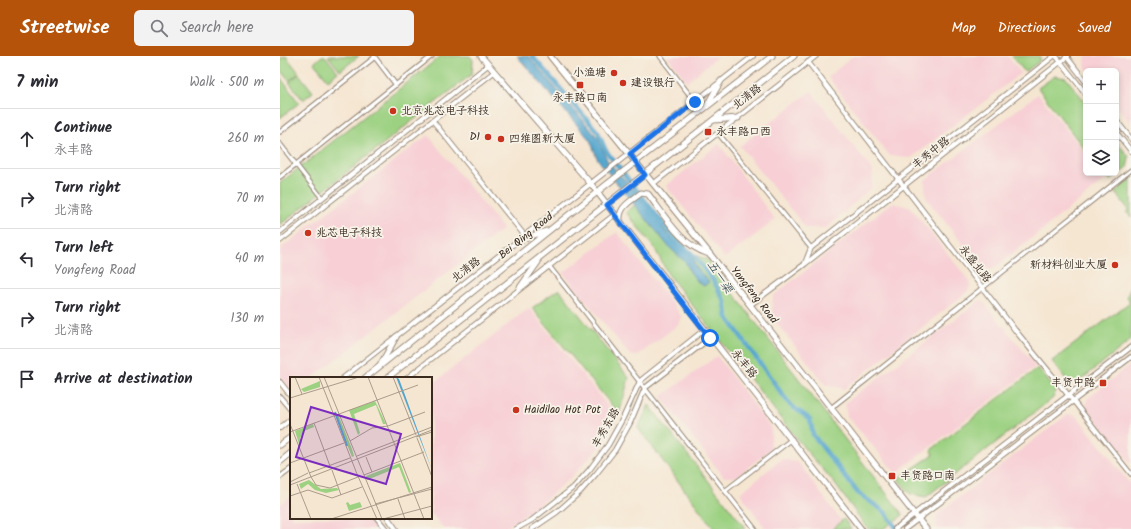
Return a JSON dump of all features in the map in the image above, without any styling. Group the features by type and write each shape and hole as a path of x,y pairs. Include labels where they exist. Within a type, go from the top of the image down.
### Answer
{"main road":[{"path":"481,56 591,184 597,193"},
{"name":"Yongfeng Road","path":"550,56 710,254 926,529"},
{"path":"636,162 772,56"},
{"path":"388,377 794,56"},
{"path":"705,108 721,81"},
{"path":"713,120 738,118"},
{"name":"Bei Qing Road","path":"366,377 636,162"},
{"name":"永丰路","path":"597,193 710,338 792,439 861,529"},
{"path":"620,223 619,216 624,207 641,193 648,194 684,241 699,251 710,254"},
{"path":"520,240 551,229"},
{"path":"519,289 541,257"},
{"path":"380,366 396,336"},
{"path":"280,445 290,438"},
{"path":"280,462 290,454"}],"street":[{"path":"280,132 374,56 396,85"},
{"path":"280,177 432,56"},
{"path":"660,56 695,102"},
{"path":"630,154 753,56"},
{"name":"北清路","path":"653,184 816,56"},
{"path":"1055,56 1083,90"},
{"name":"丰秀中路","path":"811,248 1055,56"},
{"path":"1067,56 1083,78"},
{"name":"丰秀中路","path":"750,305 805,264 1067,56"},
{"name":"永盛北路","path":"808,62 982,288 1131,474"},
{"path":"280,232 488,65"},
{"path":"280,241 494,72"},
{"path":"433,121 525,236"},
{"path":"1119,124 1131,139"},
{"path":"718,133 811,248 805,264"},
{"path":"1119,136 1131,151"},
{"path":"280,144 322,198"},
{"name":"北清路","path":"344,377 630,154"},
{"path":"831,408 1131,170"},
{"path":"408,377 614,215"},
{"path":"549,266 756,529"},
{"name":"丰秀东路","path":"516,529 553,505 574,487 590,469 608,444 623,418 640,381 704,330"},
{"name":"丰秀东路","path":"532,529 557,512 580,492 596,474 615,450 630,423 645,388 710,338"},
{"path":"895,529 1131,347"},
{"path":"905,529 919,520 1131,357"},
{"path":"280,382 290,395"},
{"path":"280,396 290,409"},
{"path":"280,428 290,420"},
{"path":"725,491 792,439"},
{"path":"280,477 290,469"},
{"path":"378,519 386,529"},
{"path":"389,519 396,529"}],"shaded area":[{"path":"667,56 718,56 687,82"},
{"path":"853,56 1007,56 1021,73 911,158 890,156 828,77"},
{"path":"1086,56 1131,56 1131,124 1119,109 1119,68 1085,67"},
{"path":"811,91 873,171 872,187 826,228 806,228 740,146"},
{"path":"1038,94 1083,150 1083,176 1104,176 1106,179 993,269 981,267 926,198 925,180"},
{"path":"428,135 503,229 313,377 290,377 290,390 280,376 280,249"},
{"path":"719,144 775,220 725,258 666,186"},
{"path":"892,203 910,207 971,283 968,291 844,389 826,385 772,317 773,296"},
{"path":"617,232 682,317 679,324 637,356 630,355 563,273"},
{"path":"981,300 1036,366 896,473 847,416 845,403"},
{"path":"529,308 617,418 601,445 573,475 537,507 504,529 444,529 432,514 432,384"},
{"path":"717,356 771,428 771,449 736,477 724,477 661,397"},
{"path":"1131,364 1131,464 1086,407 1087,399"},
{"path":"1068,414 1077,416 1131,485 1131,529 937,529 936,515"},
{"path":"782,459 798,462 841,521 830,529 766,529 740,493"},
{"path":"290,497 290,519 368,519 376,529 280,529 280,505"}],"green space":[{"path":"286,56 299,73 289,81 280,70 280,59"},
{"path":"322,56 325,56 338,72 328,80 314,63"},
{"path":"328,56 359,56 340,71"},
{"path":"441,56 470,56 473,60 472,74 280,225 280,183"},
{"path":"1012,56 1040,56 1040,61 1025,72"},
{"path":"299,74 313,92 303,100 289,82"},
{"path":"1055,76 1066,78 1083,99 1083,147 1038,88"},
{"path":"280,77 299,103 280,118"},
{"path":"1119,145 1129,157 1127,168 1119,174"},
{"path":"1107,176 1116,176 1110,180"},
{"path":"1131,179 1131,217 1126,212 1129,210 1115,192"},
{"path":"643,199 694,255 707,259 903,515 883,529 868,529 832,480 805,449 668,274 655,249 626,212"},
{"path":"1131,286 1131,340 1077,383 1068,382 1052,361 1130,302 1127,296"},
{"path":"559,289 629,378 619,414 532,308"},
{"path":"1038,368 1056,391 1053,398 926,497 910,494 898,479 934,454 931,450"},
{"path":"649,405 746,529 714,529 638,428"},
{"path":"844,519 851,529 832,529"}],"water":[{"path":"517,56 528,56 598,138 607,160 660,221 664,230 675,242 691,254 696,267 709,282 704,286 699,283 690,272 686,263 669,247 602,165 597,158 590,140"}],"waterway":[{"name":"五一渠","path":"532,56 598,132 606,151 675,239 692,254 713,280 725,302 727,317 790,405 810,419 813,435 858,493 885,512 897,529"}],"place":[{"name":"小渔塘","path":"614,73"},
{"name":"建设银行","path":"623,83"},
{"name":"永丰路口南","path":"580,85"},
{"name":"北京兆芯电子科技","path":"393,111"},
{"name":"永丰路口西","path":"708,132"},
{"name":"D1","path":"488,137"},
{"name":"四维图新大厦","path":"501,139"},
{"name":"兆芯电子科技","path":"308,233"},
{"name":"新材料创业大厦","path":"1115,265"},
{"name":"丰贤中路","path":"1103,383"},
{"name":"Haidilao Hot Pot","path":"516,410"},
{"name":"丰贤路口南","path":"892,476"}],"route":[{"path":"695,102 630,154 645,175 607,205 710,338"}]}
